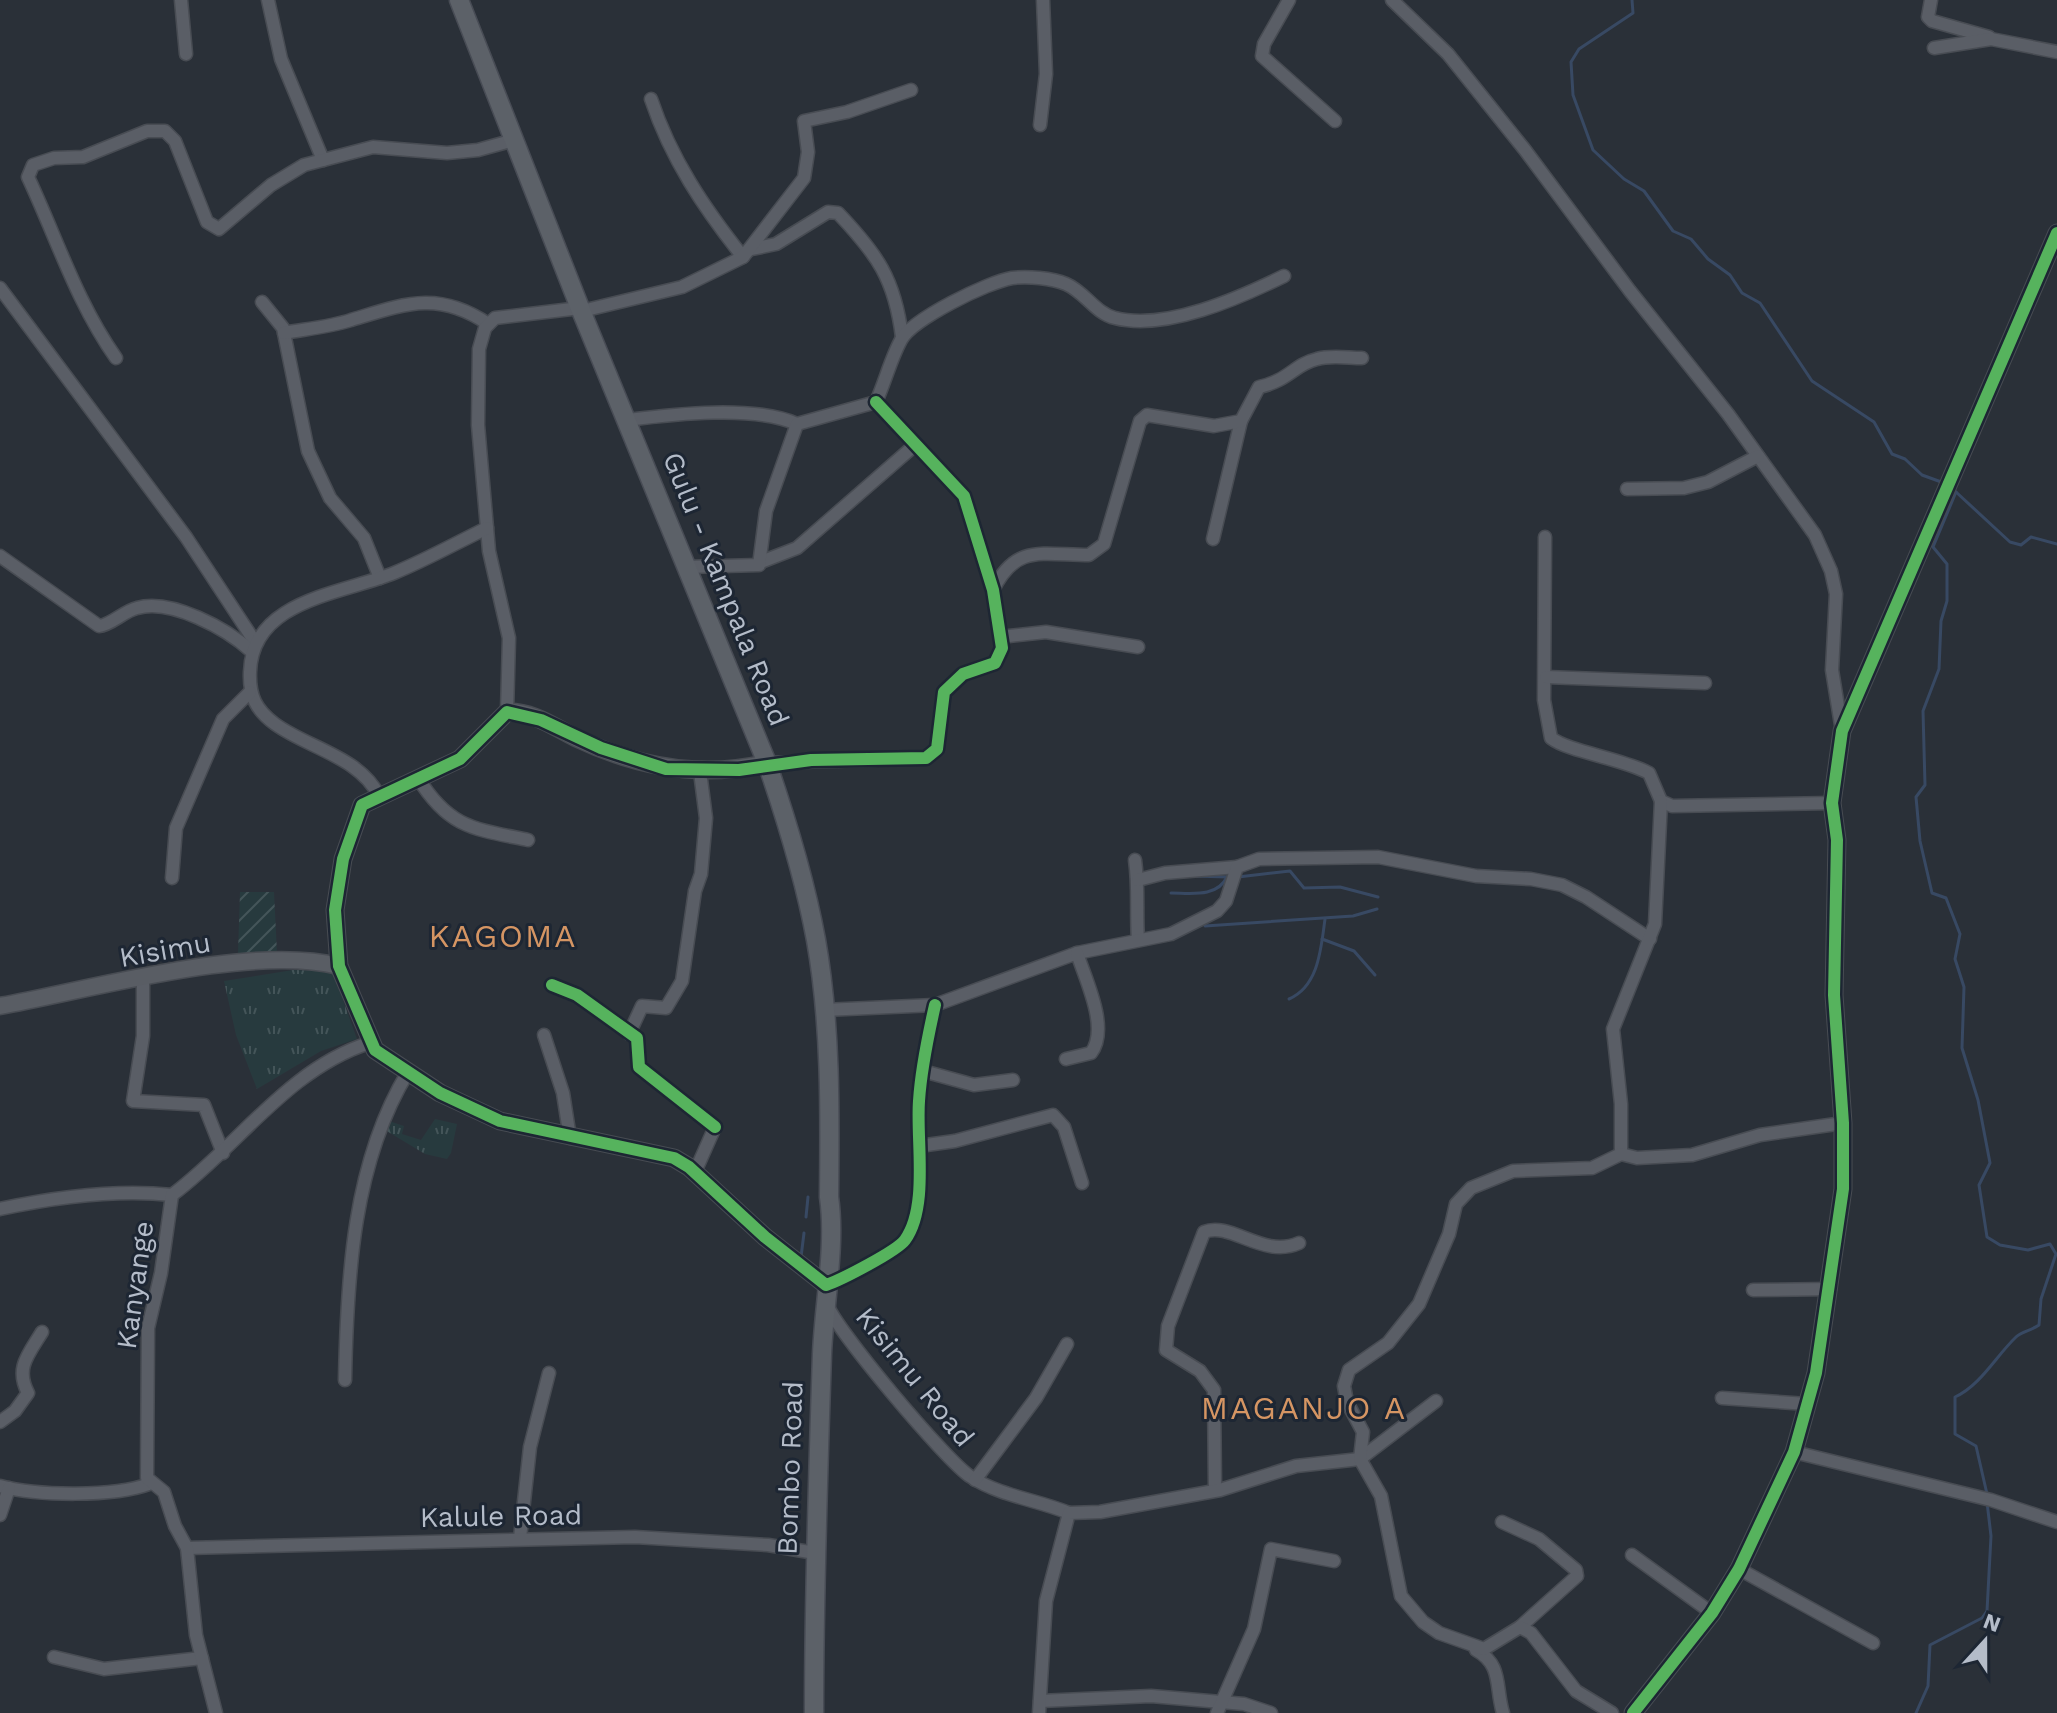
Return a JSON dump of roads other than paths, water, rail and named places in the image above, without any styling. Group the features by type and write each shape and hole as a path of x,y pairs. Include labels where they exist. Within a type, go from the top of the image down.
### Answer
{"main road":[{"name":"Gulu - Kampala Road","path":"459,0 581,309 767,763 816,941 824,1010 829,1197 833,1225"},
{"name":"Bombo Road","path":"814,1713 815,1553 825,1290 833,1225"}],"street":[{"path":"181,0 186,54"},
{"path":"268,0 281,59 323,160"},
{"path":"1040,125 1046,74 1043,0"},
{"path":"1289,0 1264,44 1262,56 1335,121"},
{"path":"1392,0 1448,54 1506,126 1815,535 1831,571 1837,618 1832,670 1842,731"},
{"path":"1931,0 1928,17 1932,21 1984,34 1991,39"},
{"path":"1934,48 1991,39 2057,52"},
{"path":"747,253 804,178 808,152 804,121 847,112 911,90"},
{"path":"651,99 676,161 714,221 747,253"},
{"path":"116,358 91,323 77,294 66,260 28,177 30,168 54,158 91,155 114,142 158,128 173,137 207,222 219,229 287,173 323,160 373,147 447,153 478,150 514,140"},
{"path":"876,402 902,337 899,314 874,251 838,213 828,212 765,249 747,253 682,287 581,309 495,318 488,324 479,349 477,393 487,528 509,638 507,712 460,759 379,796 359,809 343,859 335,910 339,966 369,1043 383,1057 474,1112 570,1138 674,1158 695,1172 825,1290 889,1253 907,1238 921,1170 919,1146 923,1071 935,1005"},
{"path":"1633,1713 1712,1613 1739,1569 1794,1452 1830,1289 1843,1189 1843,1123 1834,995 1837,840 1832,803 1842,731 2057,233"},
{"path":"902,337 939,309 1011,278 1065,284 1089,297 1104,314 1137,320 1177,315 1234,301 1284,276"},
{"path":"0,288 186,537 253,646 250,692 255,705 277,725 359,772 373,784 379,796"},
{"path":"262,302 279,320 284,333 308,451 330,498 364,538 380,578"},
{"path":"284,333 353,320 381,309 419,304 454,305 488,324"},
{"path":"1213,539 1241,421 1259,387 1283,380 1319,358 1362,358"},
{"path":"628,420 742,413 777,415 797,424 876,402"},
{"path":"507,712 541,720 577,739 638,762 700,772 739,770 767,763 926,758 937,749 944,692 963,674 995,663 1002,648 993,590 964,496 876,402"},
{"path":"993,590 1012,560 1024,556 1089,555 1098,551 1104,544 1140,421 1147,415 1214,426 1241,421"},
{"path":"761,562 766,511 797,424"},
{"path":"686,567 755,566 797,548 915,445"},
{"path":"1627,489 1684,488 1708,482 1758,456"},
{"path":"253,646 281,615 299,604 380,578 435,555 487,528"},
{"path":"1545,537 1544,700 1551,738 1558,744 1609,756 1649,773 1661,801 1655,924 1613,1029 1621,1104 1621,1154"},
{"path":"0,556 99,626 148,605 173,610 213,625 253,646"},
{"path":"1000,637 1046,632 1138,647"},
{"path":"1546,677 1705,683"},
{"path":"172,878 176,828 223,719 250,692"},
{"path":"629,1034 642,1006 666,1008 682,981 695,891 701,874 706,818 700,772"},
{"path":"418,778 434,803 457,823 528,840"},
{"path":"1661,801 1672,806 1832,803"},
{"path":"1138,880 1151,874 1237,867 1259,859 1378,857 1476,876 1531,879 1562,885 1650,939"},
{"path":"1135,860 1138,940"},
{"path":"824,1010 935,1005 1077,953 1171,934 1217,911 1226,901 1237,867"},
{"path":"1066,1059 1091,1053 1097,1039 1091,1000 1077,953"},
{"name":"Kisimu","path":"0,1006 261,961 303,960 339,966"},
{"path":"143,979 143,1036 133,1101 204,1105 223,1153"},
{"path":"552,985 577,995 629,1034 638,1043 639,1067 715,1127 695,1172"},
{"path":"544,1035 563,1093 570,1138"},
{"name":"Kanyange","path":"149,1484 148,1328 161,1273 172,1195 223,1153 301,1079 329,1058 369,1043"},
{"path":"923,1071 974,1085 1013,1080"},
{"path":"345,1380 347,1276 365,1183 378,1140 408,1072"},
{"path":"919,1146 1022,1125 1053,1115 1064,1127 1082,1183"},
{"path":"1503,1713 1498,1673 1485,1655 1423,1622 1401,1596 1381,1496 1360,1459 1363,1432 1347,1402 1346,1377 1357,1362 1388,1343 1419,1304 1449,1234 1456,1204 1464,1194 1513,1171 1592,1168 1621,1154 1637,1158 1692,1155 1760,1135 1843,1123"},
{"path":"0,1209 57,1198 127,1192 172,1195"},
{"path":"1215,1490 1214,1390 1200,1371 1166,1350 1168,1326 1204,1232 1221,1231 1272,1248 1299,1243"},
{"path":"1753,1290 1830,1289"},
{"name":"Kisimu Road","path":"825,1290 828,1308 951,1461 975,1480 1069,1513"},
{"path":"0,1422 26,1399 28,1393 20,1380 23,1365 42,1332"},
{"path":"975,1480 1036,1398 1067,1344"},
{"path":"520,1538 530,1447 549,1373"},
{"path":"1722,1398 1807,1404"},
{"path":"1271,1713 1244,1704 1218,1708 1141,1696 1040,1707 1046,1601 1069,1513 1100,1512 1215,1490 1296,1466 1360,1459 1436,1401"},
{"path":"1794,1452 1986,1499 2057,1522"},
{"path":"0,1515 4,1487 134,1490 149,1484 164,1492 175,1526 187,1548 187,1570 202,1658 216,1713"},
{"path":"1469,1646 1491,1648 1520,1627 1577,1576 1576,1570 1539,1539 1502,1522"},
{"name":"Kalule Road","path":"187,1548 520,1538 683,1539 768,1545 815,1553"},
{"path":"1218,1708 1254,1629 1271,1549 1334,1561"},
{"path":"1632,1555 1712,1613"},
{"path":"1739,1569 1873,1643"},
{"path":"1520,1627 1531,1633 1576,1691 1612,1713"},
{"path":"54,1657 104,1669 202,1658"}],"waterway":[{"path":"1632,0 1633,13 1579,49 1571,62 1573,95 1593,150 1624,179 1644,191 1673,231 1691,239 1708,259 1730,275 1742,293 1760,303 1812,381 1874,422 1892,454 1905,459 1922,475 1944,483"},
{"path":"1956,492 1933,547 1947,564 1947,601 1941,621 1939,669 1923,711 1925,785 1916,797 1920,841 1932,893 1946,898 1960,934 1955,959 1964,987 1962,1048 1978,1100 1990,1163 1979,1185 1987,1237 2000,1245 2028,1250 2050,1244 2056,1254 2041,1299 2039,1325 2016,1337 1980,1378 1955,1397 1955,1434 1976,1446 1987,1494"},
{"path":"1956,492 2010,542 2021,545 2031,537 2057,544"},
{"path":"1238,877 1290,871 1304,888 1340,887 1378,897"},
{"path":"1192,876 1228,877"},
{"path":"1171,893 1210,891 1223,884 1227,877"},
{"path":"1205,926 1353,916 1377,909"},
{"path":"1289,999 1299,993 1313,976 1325,919"},
{"path":"1322,939 1354,951 1375,975"},
{"path":"806,1217 808,1197"},
{"path":"801,1257 804,1233"},
{"path":"1916,1713 1928,1686 1930,1645 1982,1618 1987,1611 1991,1536 1987,1502"}],"district":[{"name":"KAGOMA","path":"503,936"},
{"name":"MAGANJO A","path":"1304,1408"}]}
